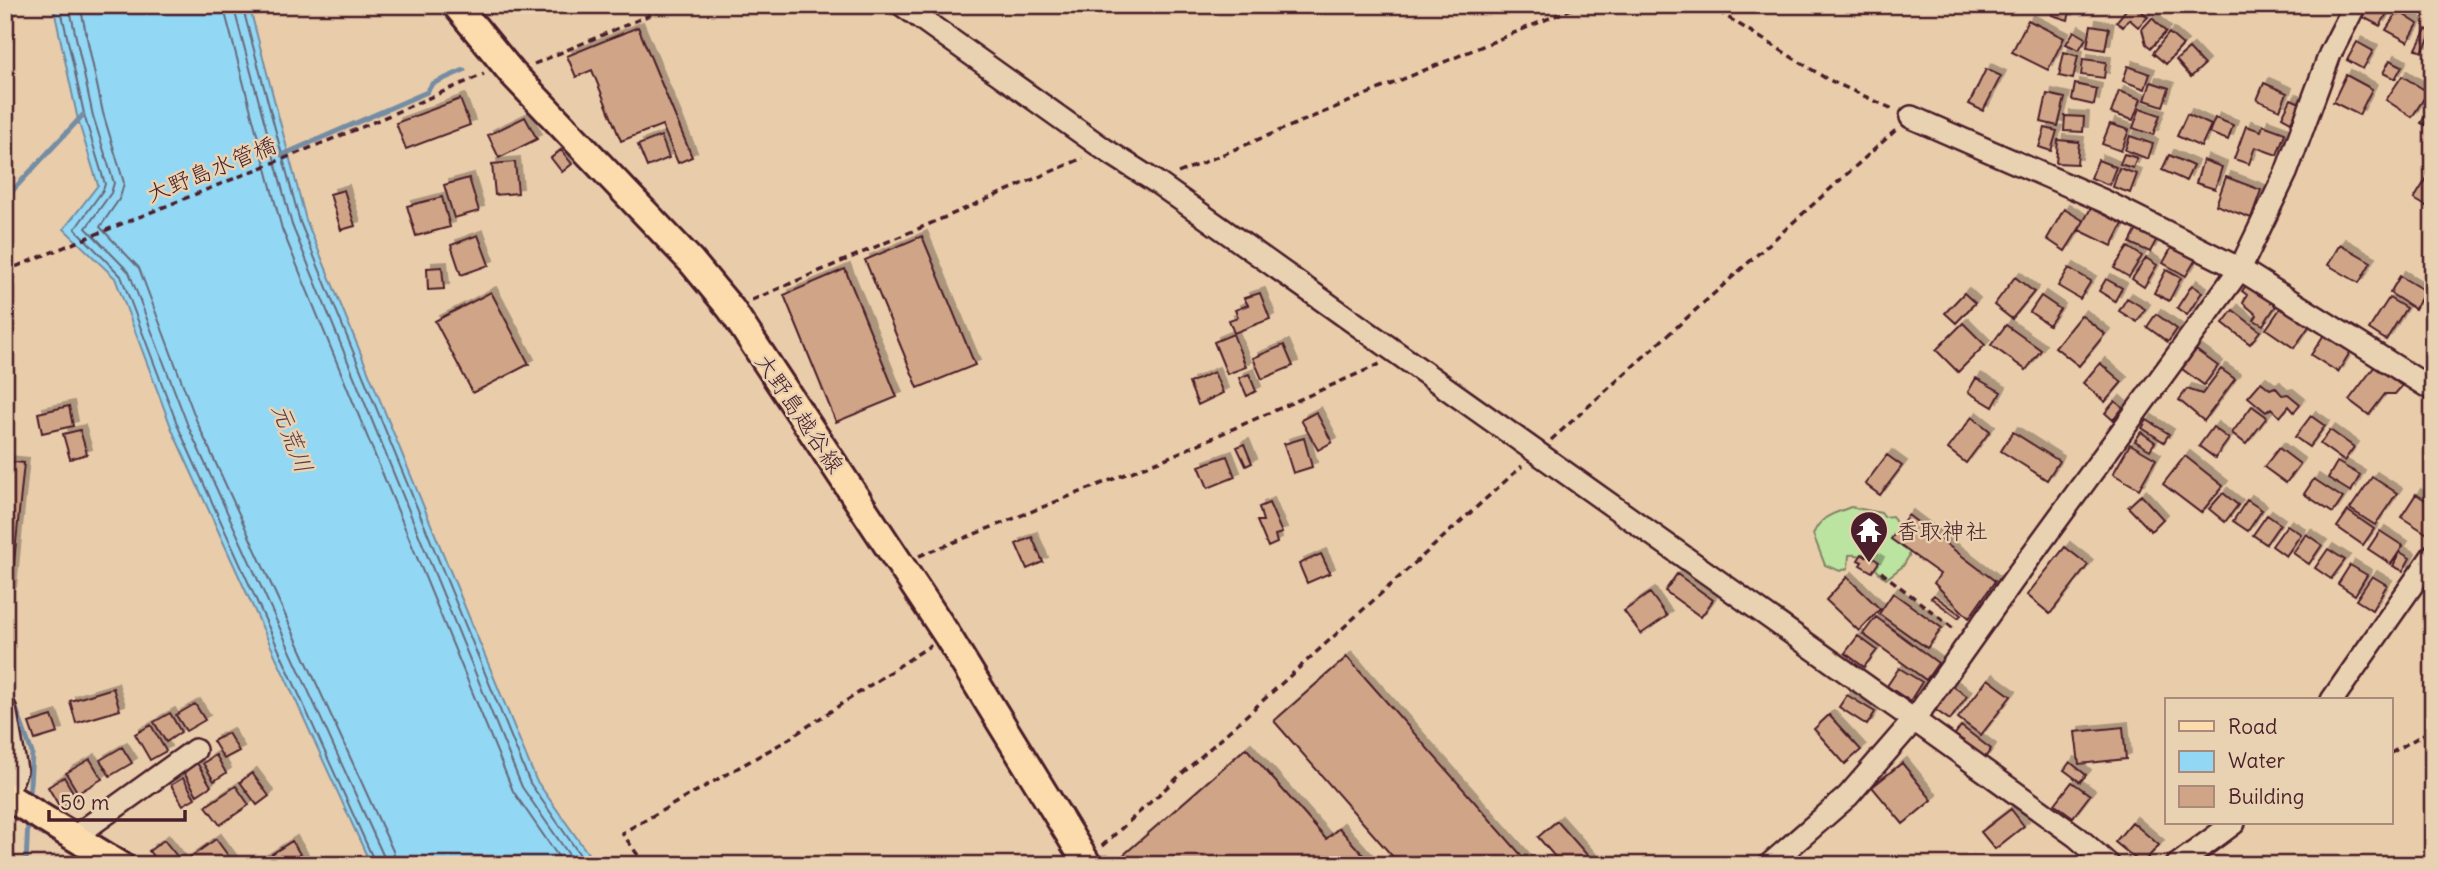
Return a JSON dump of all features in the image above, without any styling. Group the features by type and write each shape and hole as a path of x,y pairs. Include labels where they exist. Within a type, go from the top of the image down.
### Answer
{"main road":[{"name":"大野島越谷線","path":"456,5 509,69 691,261 731,309 901,563 1087,863"},
{"path":"6,797 120,865"}],"street":[{"path":"902,5 1914,720 2077,837 2109,865"},
{"path":"1769,865 1848,796 1914,720 2240,269 2286,173 2330,54 2355,5"},
{"path":"1910,117 2104,201 2240,269 2433,390"},
{"path":"2333,698 2433,555"},
{"path":"5,708 16,770 6,797"},
{"path":"74,837 195,750"},
{"path":"2177,865 2233,824"}],"path":[{"name":"大野島水管橋","path":"5,271 422,102 673,5"},
{"path":"1156,182 1581,5"},
{"path":"1087,863 1537,452 1910,117 1827,79 1708,5"},
{"path":"731,309 1104,149"},
{"path":"901,563 1170,457 1398,355"},
{"path":"1881,572 1970,641"},
{"path":"645,865 622,833 784,742 947,635"},
{"path":"2392,751 2433,729"}],"green space":[{"path":"1851,507 1881,513 1884,517 1892,516 1910,547 1909,556 1903,566 1886,579 1861,556 1849,555 1848,568 1840,571 1825,565 1813,534 1824,519"}],"water":[{"name":"元荒川","path":"53,5 249,5 306,220 536,780 596,865 371,865 173,432 115,278 64,229 98,185 78,120"}],"building":[{"path":"2055,5 2071,9 2068,20 2052,15"},
{"path":"2130,5 2134,5 2148,17 2138,27 2129,19 2123,27 2116,22"},
{"path":"2364,5 2385,5 2390,8 2380,26 2359,15"},
{"path":"2398,11 2418,24 2408,42 2386,30"},
{"path":"2152,18 2166,32 2151,48 2146,44 2142,29"},
{"path":"2028,20 2064,38 2048,70 2012,52"},
{"path":"2091,25 2109,28 2105,50 2087,47"},
{"path":"638,27 692,157 678,163 662,125 621,141 592,70 576,77 567,56"},
{"path":"2426,29 2432,33 2422,52 2416,49"},
{"path":"2074,31 2086,38 2079,50 2066,44"},
{"path":"2169,33 2183,45 2166,64 2153,53"},
{"path":"2357,42 2373,51 2363,69 2347,60"},
{"path":"2189,49 2204,65 2191,77 2176,60"},
{"path":"2064,52 2078,56 2073,79 2059,76"},
{"path":"2083,59 2106,62 2104,78 2081,75"},
{"path":"2390,60 2402,66 2395,79 2383,73"},
{"path":"2128,66 2150,74 2145,89 2123,81"},
{"path":"1986,69 2001,76 1983,111 1969,104"},
{"path":"2346,75 2372,89 2359,115 2333,102"},
{"path":"2402,76 2428,92 2412,117 2386,100"},
{"path":"2151,82 2169,88 2163,106 2145,100"},
{"path":"2264,83 2287,93 2280,110 2257,100"},
{"path":"2075,84 2097,89 2094,105 2072,100"},
{"path":"2119,91 2141,99 2133,120 2111,113"},
{"path":"2047,94 2065,98 2058,126 2041,122"},
{"path":"460,99 470,125 406,149 396,123"},
{"path":"2291,99 2300,103 2291,122 2282,117"},
{"path":"2433,103 2433,122 2430,127 2421,123"},
{"path":"2140,108 2160,115 2153,135 2133,128"},
{"path":"2187,114 2211,125 2201,147 2177,136"},
{"path":"2065,116 2084,117 2083,132 2064,131"},
{"path":"525,117 537,139 499,158 488,135"},
{"path":"2215,118 2233,125 2228,140 2209,133"},
{"path":"2110,124 2129,130 2121,151 2102,144"},
{"path":"2263,125 2285,133 2277,155 2255,147 2249,164 2234,159 2246,126 2261,131"},
{"path":"2045,128 2057,131 2051,151 2039,147"},
{"path":"661,136 669,158 647,167 638,145"},
{"path":"2130,136 2153,144 2148,159 2125,150"},
{"path":"2058,140 2079,142 2077,164 2056,163"},
{"path":"561,150 572,164 562,172 551,158"},
{"path":"2124,154 2137,158 2133,168 2120,164"},
{"path":"2169,155 2193,166 2186,181 2162,170"},
{"path":"2098,160 2116,167 2109,185 2091,178"},
{"path":"2203,160 2222,167 2215,189 2196,183"},
{"path":"515,162 518,193 495,195 492,164"},
{"path":"2119,168 2137,174 2130,193 2113,187"},
{"path":"2226,177 2261,190 2251,218 2216,205"},
{"path":"469,178 479,211 454,218 444,185"},
{"path":"2427,178 2433,181 2433,210 2414,199"},
{"path":"344,190 355,226 341,230 330,194"},
{"path":"442,197 450,227 416,236 407,206"},
{"path":"2092,206 2124,222 2112,246 2079,230"},
{"path":"2064,209 2084,221 2065,251 2047,239"},
{"path":"2138,227 2158,237 2150,252 2130,243"},
{"path":"478,235 489,265 461,275 451,245"},
{"path":"922,236 975,365 918,388 865,260"},
{"path":"2340,244 2371,262 2359,283 2328,265"},
{"path":"2173,245 2196,259 2186,276 2163,263"},
{"path":"2128,247 2142,256 2129,277 2114,268"},
{"path":"2146,258 2157,265 2144,287 2132,279"},
{"path":"442,267 444,289 428,290 427,268"},
{"path":"2069,268 2091,281 2080,299 2058,286"},
{"path":"845,269 897,397 836,422 784,295"},
{"path":"2166,270 2181,278 2169,301 2154,293"},
{"path":"2400,276 2425,291 2415,309 2390,293"},
{"path":"2015,277 2034,292 2012,319 1994,305"},
{"path":"2106,279 2122,288 2115,301 2099,291"},
{"path":"2247,284 2277,304 2263,325 2254,320 2257,315 2243,303 2247,295 2242,291"},
{"path":"2192,285 2202,292 2187,315 2177,308"},
{"path":"491,292 529,364 473,393 435,321"},
{"path":"1260,293 1270,319 1234,333 1229,320 1238,317 1235,310 1248,305 1244,298"},
{"path":"1964,293 1975,303 1956,323 1945,313"},
{"path":"2041,296 2060,309 2049,325 2030,312"},
{"path":"2127,298 2145,309 2137,322 2119,311"},
{"path":"2389,298 2406,308 2386,340 2369,329"},
{"path":"2282,306 2310,325 2294,348 2266,329"},
{"path":"2233,310 2260,331 2250,344 2223,323"},
{"path":"2156,314 2177,329 2168,342 2147,327"},
{"path":"2081,315 2105,334 2079,366 2055,347"},
{"path":"1963,323 1985,345 1958,372 1936,350"},
{"path":"2006,325 2041,350 2026,370 1991,345"},
{"path":"2325,333 2352,349 2338,372 2311,355"},
{"path":"1233,334 1246,367 1227,374 1214,342"},
{"path":"1284,345 1293,366 1262,379 1253,358"},
{"path":"2196,350 2218,366 2204,385 2182,369"},
{"path":"2100,363 2122,382 2105,402 2083,383"},
{"path":"2375,366 2402,386 2395,394 2385,394 2369,415 2349,400"},
{"path":"2221,369 2235,379 2204,421 2179,400 2187,389 2202,394"},
{"path":"1214,372 1223,393 1198,405 1189,383"},
{"path":"1249,374 1256,391 1247,396 1239,378"},
{"path":"1976,378 2001,392 1993,407 1968,392"},
{"path":"2261,382 2270,389 2275,387 2282,395 2288,394 2300,404 2294,412 2289,406 2280,417 2271,408 2266,412 2248,397"},
{"path":"2115,401 2123,408 2113,420 2105,413"},
{"path":"69,406 73,426 42,433 38,413"},
{"path":"2252,406 2267,417 2246,444 2232,433"},
{"path":"1316,412 1332,442 1318,450 1301,420"},
{"path":"2311,416 2325,426 2309,447 2295,437"},
{"path":"1972,417 1990,431 1966,463 1948,449"},
{"path":"2147,420 2169,434 2164,442 2142,428"},
{"path":"2213,427 2229,439 2215,458 2199,446"},
{"path":"80,430 87,454 70,459 63,434"},
{"path":"2330,430 2354,447 2344,461 2320,444"},
{"path":"2013,432 2059,461 2047,480 2001,451"},
{"path":"2141,432 2155,442 2150,450 2135,441"},
{"path":"1304,438 1312,467 1293,473 1284,444"},
{"path":"1244,444 1252,463 1246,466 1237,447"},
{"path":"2130,444 2156,459 2139,489 2113,474"},
{"path":"2279,448 2300,464 2286,483 2264,467"},
{"path":"1887,455 1902,466 1880,495 1865,484"},
{"path":"1227,456 1235,477 1208,488 1199,466"},
{"path":"2185,456 2223,486 2201,513 2163,484"},
{"path":"5,461 24,463 11,592 5,592"},
{"path":"2337,462 2360,475 2351,492 2328,478"},
{"path":"2372,477 2397,493 2375,525 2350,509"},
{"path":"2314,479 2343,498 2333,513 2304,494"},
{"path":"2223,493 2238,505 2225,522 2209,509"},
{"path":"2416,494 2433,505 2433,530 2429,535 2401,517"},
{"path":"2141,495 2163,519 2151,531 2128,507"},
{"path":"2247,500 2262,510 2248,531 2233,521"},
{"path":"1269,503 1282,533 1275,535 1277,543 1268,547 1257,521 1263,521 1259,507"},
{"path":"2348,511 2374,529 2363,545 2337,527"},
{"path":"1908,515 1995,581 1969,618 1934,583 1940,574 1891,539"},
{"path":"2267,515 2280,524 2266,544 2253,535"},
{"path":"2287,525 2301,534 2286,556 2272,546"},
{"path":"2380,531 2403,546 2391,564 2368,549"},
{"path":"2306,534 2322,545 2309,564 2293,553"},
{"path":"1032,537 1043,562 1027,569 1016,544"},
{"path":"2065,547 2088,565 2050,614 2027,595"},
{"path":"2328,549 2345,560 2331,579 2315,568"},
{"path":"2400,552 2410,558 2403,571 2393,566"},
{"path":"1321,554 1330,573 1307,583 1299,564"},
{"name":"香取神社","path":"1862,554 1866,557 1867,554 1879,562 1872,572 1860,565 1862,562 1858,560"},
{"path":"2350,565 2367,575 2355,595 2338,584"},
{"path":"1677,574 1713,600 1701,617 1665,591"},
{"path":"2372,576 2387,585 2372,610 2356,600"},
{"path":"1847,577 1880,609 1859,631 1826,600"},
{"path":"1650,593 1667,616 1641,634 1624,611"},
{"path":"1893,593 1942,628 1927,648 1879,614"},
{"path":"1934,595 1961,615 1958,618 1931,598"},
{"path":"1876,617 1938,663 1926,680 1863,634"},
{"path":"1858,636 1877,650 1864,667 1845,653"},
{"path":"1347,657 1530,865 1400,865 1274,721"},
{"path":"1899,668 1922,682 1910,701 1887,686"},
{"path":"1988,679 2011,696 1981,735 1958,718"},
{"path":"1951,685 1967,696 1950,720 1934,709"},
{"path":"113,688 120,710 76,723 70,701"},
{"path":"1847,695 1875,712 1867,725 1839,707"},
{"path":"195,704 205,720 186,731 176,715"},
{"path":"170,713 181,732 166,742 154,722"},
{"path":"1829,715 1861,750 1845,764 1814,729"},
{"path":"52,716 58,733 35,740 29,723"},
{"path":"151,725 166,751 150,760 135,734"},
{"path":"1961,726 1991,749 1984,759 1953,737"},
{"path":"2123,727 2126,759 2079,764 2075,732"},
{"path":"228,733 239,751 224,759 213,741"},
{"path":"122,747 132,763 110,776 100,760"},
{"path":"1246,748 1326,839 1339,828 1372,865 1126,865 1120,858"},
{"path":"216,755 226,773 214,781 203,763"},
{"path":"90,759 102,779 78,793 66,773"},
{"path":"2070,762 2086,775 2080,782 2064,770"},
{"path":"197,763 211,786 197,795 183,771"},
{"path":"1902,763 1932,800 1903,824 1872,787"},
{"path":"252,773 269,796 257,805 240,782"},
{"path":"64,777 77,799 61,809 48,787"},
{"path":"183,778 195,798 183,805 171,785"},
{"path":"2072,782 2090,795 2073,817 2055,804"},
{"path":"236,786 249,805 220,825 206,806"},
{"path":"2011,809 2024,826 1995,849 1981,832"},
{"path":"1557,821 1596,865 1562,865 1538,837"},
{"path":"2132,822 2159,845 2142,864 2115,842"},
{"path":"216,839 235,865 187,865 185,861"},
{"path":"164,840 184,865 160,865 149,851"},
{"path":"292,841 303,859 295,865 259,865 258,863"}],"waterway":[{"path":"282,155 427,92 432,84 464,70"},
{"path":"5,206 13,190 83,115"},
{"path":"5,678 32,753 29,800"},
{"path":"26,865 28,820"}],"place":[{"name":"香取神社","path":"1869,564"}]}
